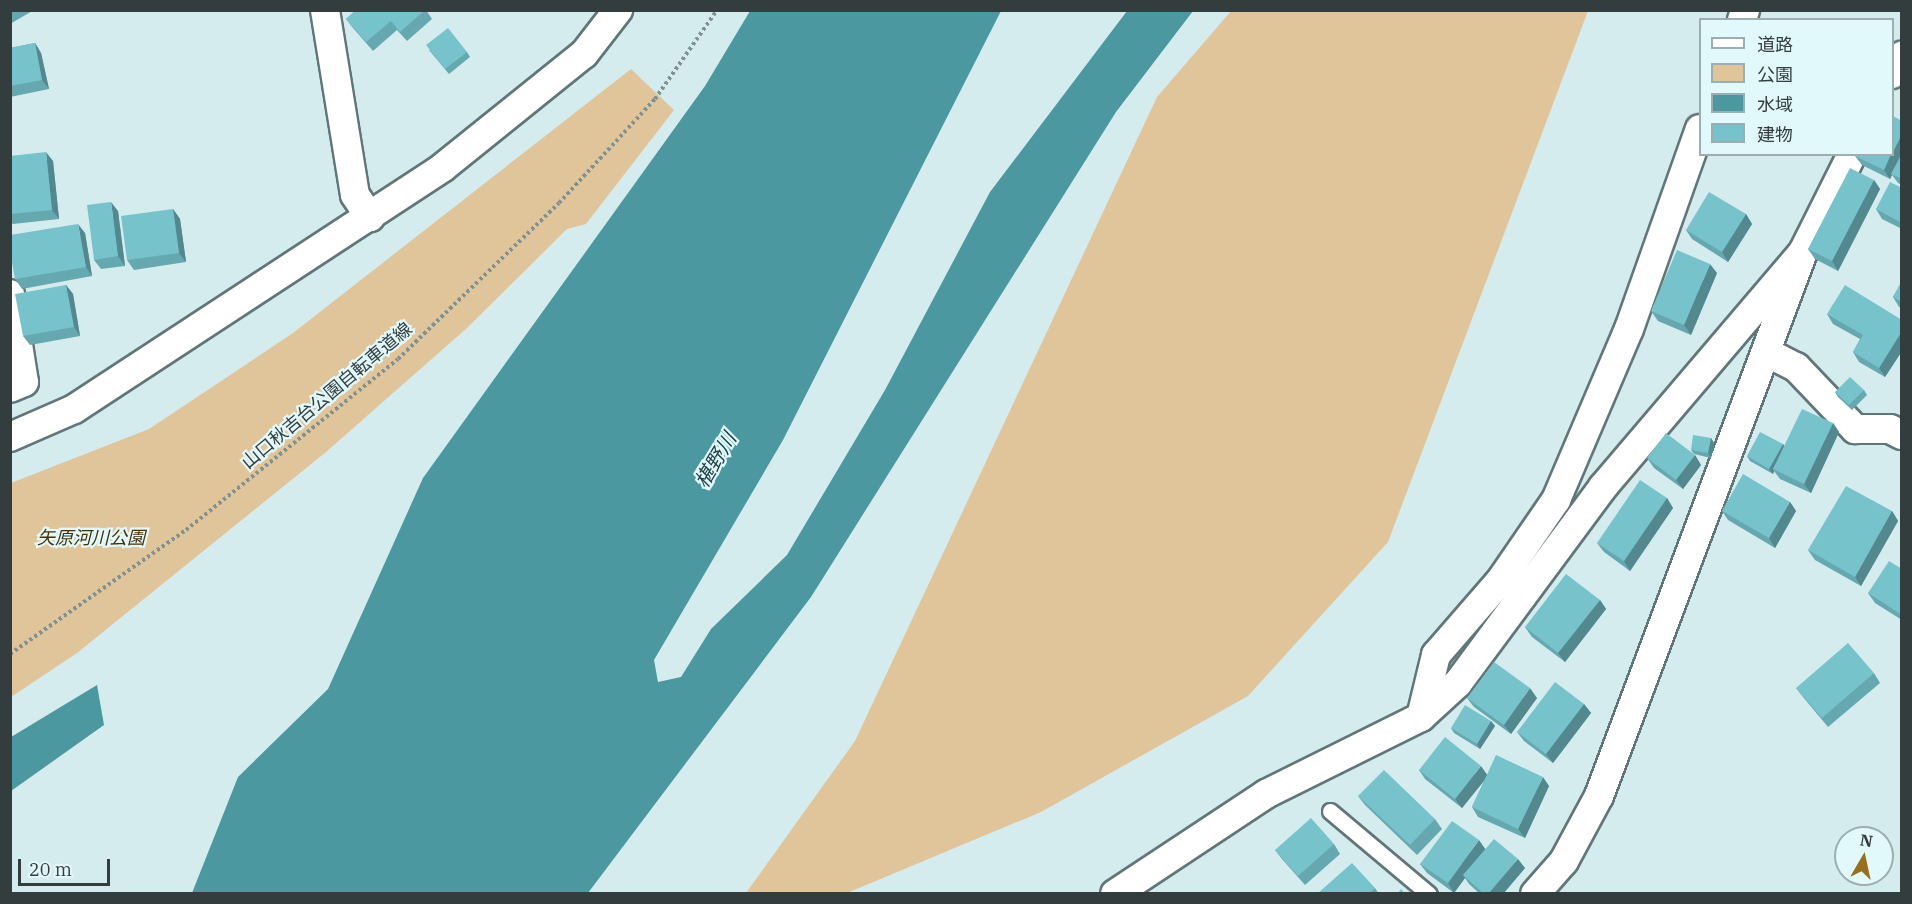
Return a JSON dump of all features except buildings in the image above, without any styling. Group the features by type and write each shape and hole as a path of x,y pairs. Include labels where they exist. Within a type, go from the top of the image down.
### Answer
{"street":[{"path":"325,10 355,195 370,217"},
{"path":"10,437 74,409 442,168 584,54 618,10"},
{"path":"1894,72 1902,56"},
{"path":"1422,717 1436,655 1501,580 1556,500 1629,329 1699,135"},
{"path":"1535,894 1564,861 1599,796 1803,252 1851,156"},
{"path":"1115,894 1266,794 1422,717 1458,683 1603,487 1803,252"},
{"path":"10,294 24,382 10,388"},
{"path":"1766,352 1796,367 1856,429 1890,429 1902,435"}],"lane":[{"path":"1330,811 1429,894"}],"path":[{"name":"山口秋吉台公園自転車道線","path":"10,654 186,530 398,359 559,203 655,99 717,10"}],"green space":[{"path":"1231,11 1588,11 1388,542 1248,696 1041,812 847,893 746,893 855,741 1157,97"},
{"name":"矢原河川公園","path":"631,69 674,110 586,224 567,229 467,328 326,452 77,653 11,697 11,483 149,429 293,333"}],"water":[{"name":"椹野川","path":"750,11 1001,11 783,440 654,660 658,682 681,677 711,629 787,555 885,390 990,192 1127,11 1193,11 1116,112 811,597 588,893 192,893 238,777 328,689 423,478 705,86"},
{"path":"97,685 104,725 11,791 11,737"}]}
